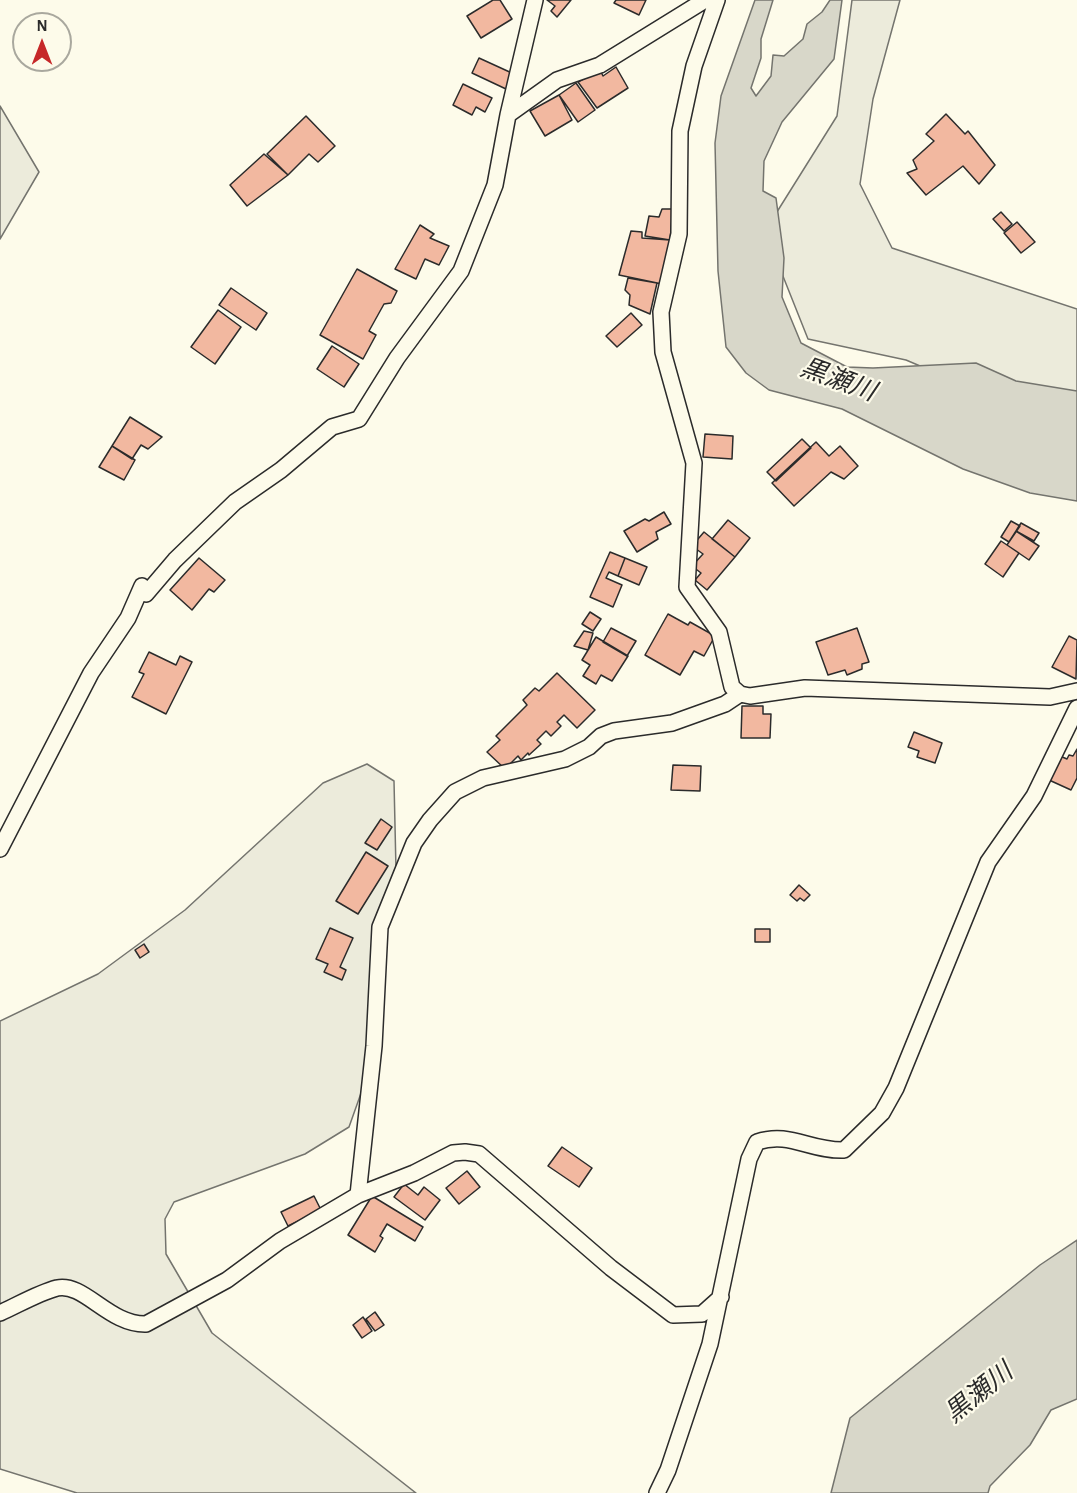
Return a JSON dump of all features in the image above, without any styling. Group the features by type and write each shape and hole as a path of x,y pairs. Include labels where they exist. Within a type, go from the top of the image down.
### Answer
{"street":[{"path":"0,849 91,673 128,618 142,586 146,594 174,560 235,502 282,470 332,427 359,419 398,358 461,271 495,185 508,115 535,0"},
{"path":"508,115 557,81 600,65 705,0"},
{"path":"717,0 694,66 680,130 679,234 661,312 661,325 663,352 694,463 687,587 719,632 732,687 740,694 750,696 805,688 1050,697 1077,691"},
{"path":"358,1195 374,1046 380,927 414,843 430,820 455,792 483,778 565,759 608,734 672,723 725,704 740,694"},
{"path":"657,1493 668,1470 710,1344 749,1159 757,1142 770,1137 788,1138 823,1151 844,1150 882,1113 896,1088 988,862 1034,796 1077,708"},
{"path":"0,1313 57,1288 70,1287 119,1319 132,1324 146,1324 227,1280 280,1242 358,1195 414,1173 453,1153 465,1152 479,1154 611,1268 673,1316 702,1314 721,1297"}],"shaded area":[{"path":"852,0 900,0 873,99 860,184 892,248 1077,309 1077,414 1000,400 906,360 808,339 765,231 837,116"},
{"path":"0,106 39,172 0,239"},
{"path":"367,764 394,781 396,870 365,1082 349,1127 305,1154 174,1202 165,1219 166,1254 212,1333 416,1493 77,1493 0,1469 0,1021 98,974 185,910 323,783"}],"water":[{"name":"黒瀬川","path":"755,0 773,0 761,39 761,58 751,88 756,96 771,76 773,55 784,56 803,39 807,24 822,12 830,0 842,0 834,59 782,122 764,161 763,191 776,198 784,258 782,297 801,343 847,367 873,368 976,363 1016,381 1077,391 1077,501 1030,493 963,469 842,409 769,390 746,373 726,347 718,271 715,143 721,96"},
{"name":"黒瀬川","path":"1077,1240 1077,1399 1051,1410 1030,1445 990,1486 988,1493 831,1493 850,1418 1040,1265"}],"building":[{"path":"493,0 500,0 512,19 481,38 467,16"},
{"path":"547,0 571,0 557,17 551,11 555,6"},
{"path":"616,0 646,0 639,15 614,3"},
{"path":"479,58 514,74 506,89 472,73"},
{"path":"616,67 628,88 597,108 578,82 600,70 603,76"},
{"path":"576,83 595,110 578,122 559,95"},
{"path":"463,84 492,98 485,112 476,107 472,115 453,105"},
{"path":"559,95 572,120 545,136 530,111"},
{"path":"946,114 965,134 968,131 995,165 979,184 963,166 926,195 907,173 917,169 913,160 934,141 926,134"},
{"path":"306,116 335,146 318,162 309,154 288,175 267,154"},
{"path":"264,154 288,175 247,206 230,185"},
{"path":"662,209 673,209 670,240 645,236 649,216 659,217"},
{"path":"1001,212 1012,224 1004,231 993,219"},
{"path":"1017,222 1035,242 1021,253 1004,233"},
{"path":"420,225 434,234 430,238 449,246 439,265 425,259 416,279 395,269"},
{"path":"631,231 642,232 642,238 670,240 662,284 619,275"},
{"path":"357,269 397,291 391,303 384,304 369,331 376,335 363,359 320,335"},
{"path":"628,278 657,283 650,314 629,305 630,295 625,290"},
{"path":"231,288 267,313 256,330 219,305"},
{"path":"218,310 241,327 215,364 191,347"},
{"path":"631,313 642,325 617,347 606,336"},
{"path":"332,346 359,364 344,387 317,369"},
{"path":"130,417 162,437 148,449 141,445 132,459 112,446"},
{"path":"705,434 733,436 732,459 703,457"},
{"path":"802,439 811,448 776,481 767,472"},
{"path":"816,442 829,456 840,446 858,466 844,479 831,472 794,506 772,483"},
{"path":"112,446 135,460 124,480 99,467"},
{"path":"664,512 671,524 656,532 658,539 637,552 624,531 645,519 649,521"},
{"path":"728,520 750,538 735,557 712,539"},
{"path":"1011,521 1020,526 1009,542 1001,537"},
{"path":"1021,523 1039,533 1034,541 1016,531"},
{"path":"1016,531 1039,546 1029,560 1007,545"},
{"path":"704,532 735,557 707,590 695,580 701,573 692,566 703,554 692,546"},
{"path":"1001,541 1019,553 1003,577 985,564"},
{"path":"610,552 625,558 618,576 609,572 606,578 622,585 613,607 590,597"},
{"path":"199,558 225,580 214,592 209,589 192,610 170,590"},
{"path":"625,558 647,567 639,585 618,576"},
{"path":"590,612 601,619 593,631 582,624"},
{"path":"668,614 688,625 690,622 715,636 704,656 694,651 680,675 645,655"},
{"path":"611,628 636,641 627,656 603,642"},
{"path":"857,628 869,662 862,664 862,669 847,675 845,670 828,675 816,642"},
{"path":"584,631 593,633 588,650 574,646"},
{"path":"1069,636 1077,640 1076,679 1052,667"},
{"path":"596,637 628,656 612,681 601,675 596,684 583,676 590,665 582,660"},
{"path":"149,652 176,665 180,656 192,662 166,714 132,697 144,674 139,672"},
{"path":"557,673 595,710 577,728 564,715 557,722 561,726 551,736 546,731 537,740 541,744 521,760 518,756 505,769 487,752 500,740 496,736 527,705 523,700 535,688 539,691"},
{"path":"742,706 763,706 763,714 771,714 770,738 741,738"},
{"path":"914,732 942,743 935,763 917,757 919,751 908,747"},
{"path":"1077,749 1077,778 1071,790 1049,780 1060,756 1067,759 1069,755 1073,756"},
{"path":"673,765 701,766 700,791 671,790"},
{"path":"381,819 392,827 377,850 365,843"},
{"path":"366,852 388,866 358,914 336,901"},
{"path":"799,885 810,895 804,901 800,898 797,901 790,895"},
{"path":"330,928 353,938 340,967 346,970 342,980 324,972 328,964 316,959"},
{"path":"755,929 770,929 770,942 755,942"},
{"path":"144,944 149,952 140,958 135,950"},
{"path":"562,1147 592,1168 579,1187 548,1166"},
{"path":"467,1171 480,1187 459,1204 446,1188"},
{"path":"404,1184 418,1195 424,1187 440,1200 425,1220 394,1197"},
{"path":"314,1196 321,1210 288,1226 281,1212"},
{"path":"372,1196 423,1227 415,1241 387,1224 380,1236 383,1238 375,1252 348,1235"},
{"path":"375,1312 384,1325 375,1331 366,1319"},
{"path":"363,1317 372,1331 362,1338 353,1325"}]}
